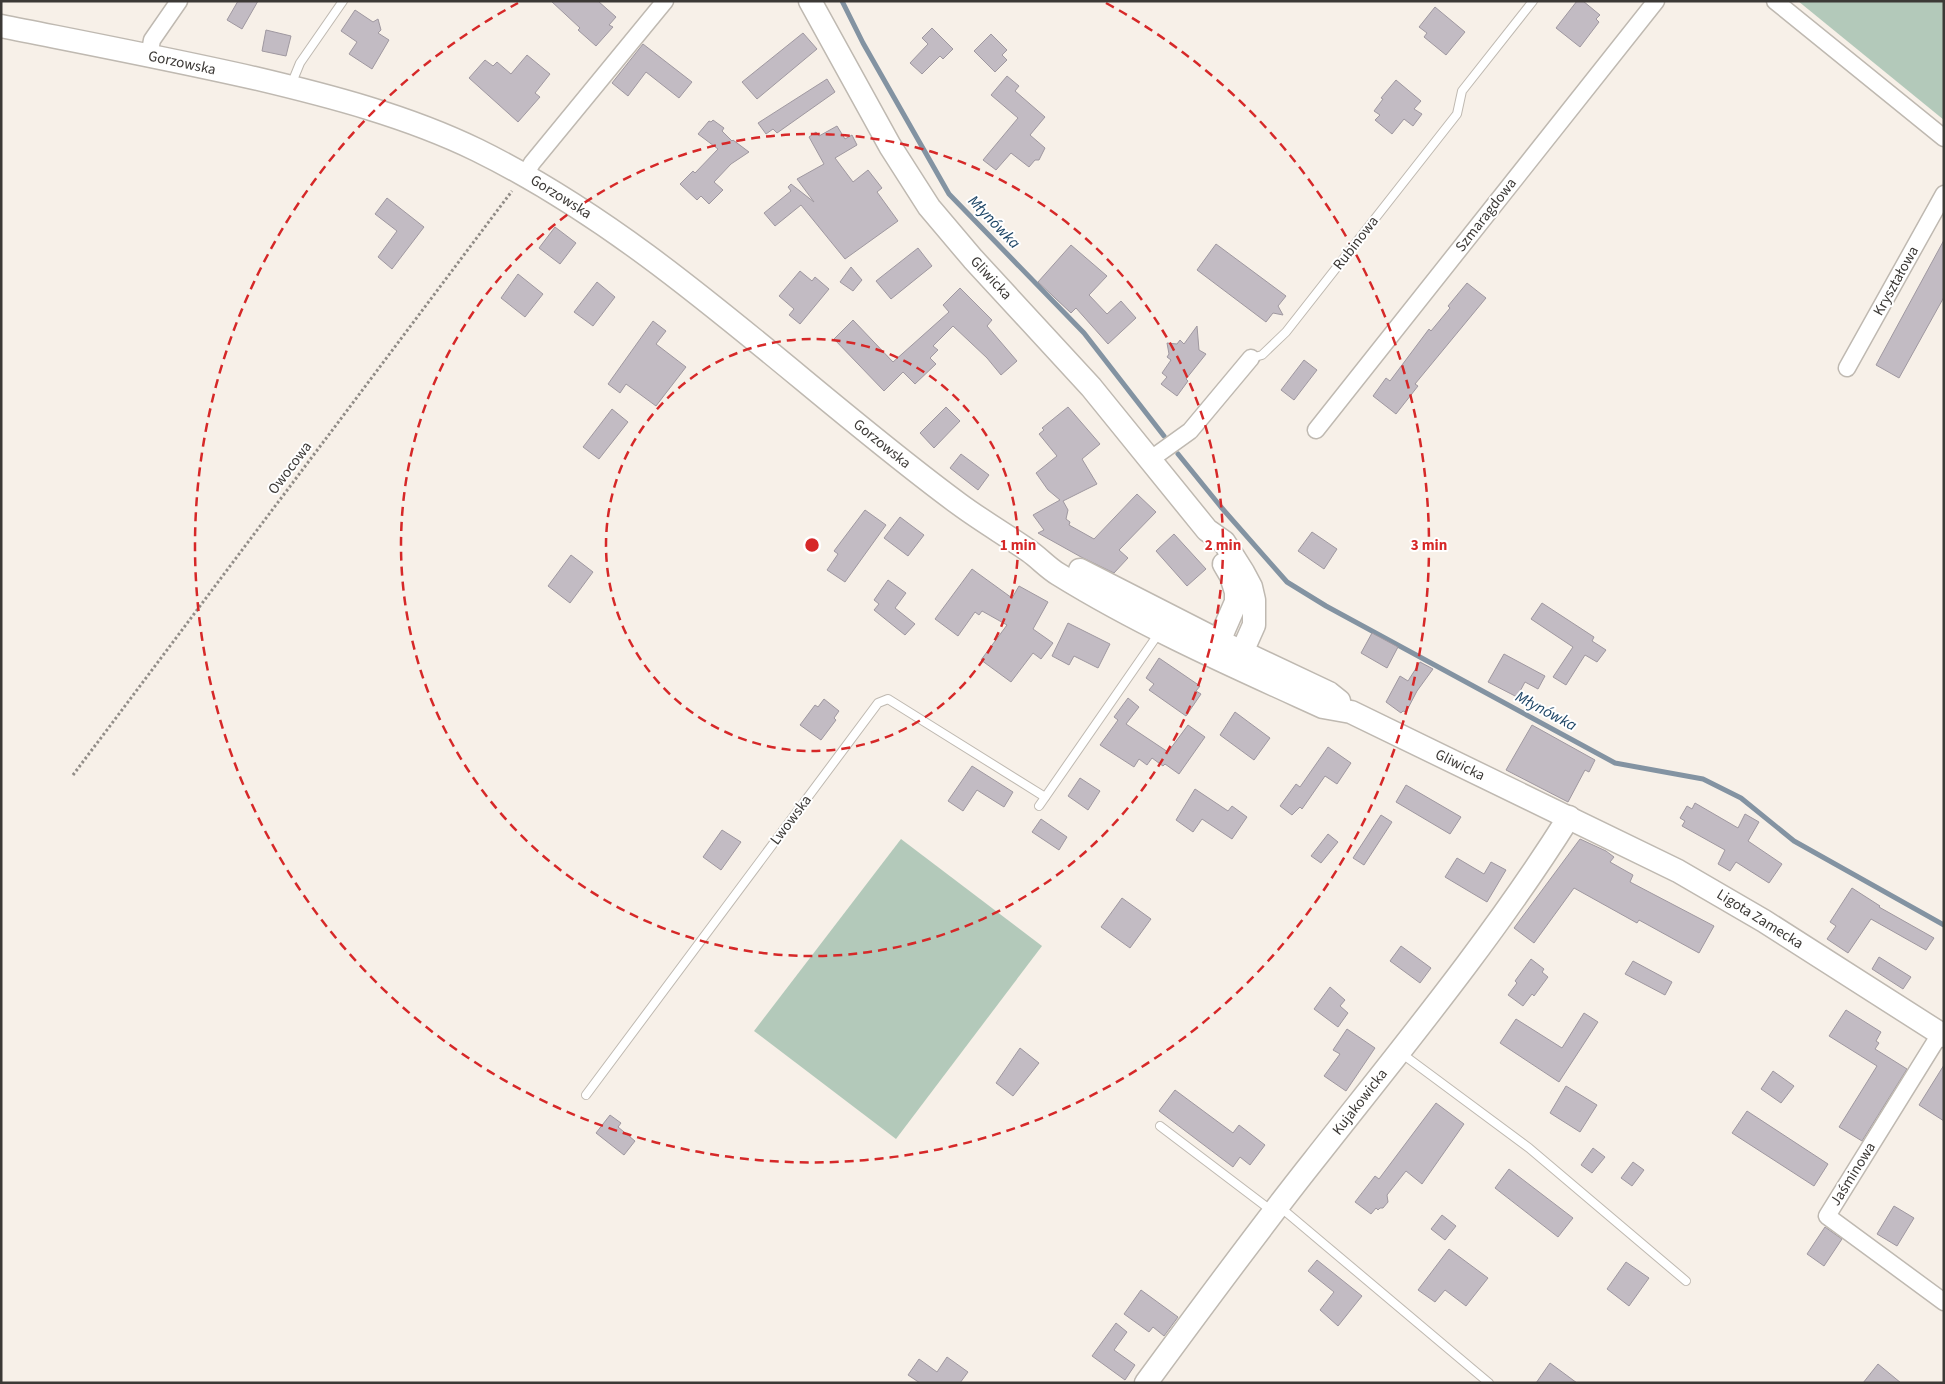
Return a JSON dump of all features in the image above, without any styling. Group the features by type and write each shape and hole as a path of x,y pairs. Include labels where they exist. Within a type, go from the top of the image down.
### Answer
{"main road":[{"name":"Gliwicka","path":"810,1 890,146 924,200 973,259 1091,386 1207,530 1215,549 1231,576 1236,592 1229,651 1323,707 1351,712 1569,818"},
{"name":"Gorzowska","path":"1,26 149,56 291,87 341,100 428,129 474,149 525,175 580,208 604,225 696,294 914,470 963,507 1030,552 1055,572 1229,651"},
{"name":"Ligota Zamecka","path":"1569,818 1678,870 1724,896 1942,1035"},
{"name":"Kujakowicka","path":"1146,1383 1276,1209 1516,898 1569,818"}],"street":[{"path":"149,56 152,40 179,1"},
{"path":"525,175 532,163 665,1"},
{"name":"Szmaragdowa","path":"1316,430 1656,1"},
{"path":"1775,1 1944,138"},
{"name":"Kryształowa","path":"1848,368 1944,194"},
{"name":"Rubinowa","path":"1151,459 1190,431 1251,358"},
{"name":"Jaśminowa","path":"1942,1035 1827,1216 1944,1302"}],"lane":[{"path":"291,87 300,63 343,1"},
{"name":"Rubinowa","path":"1251,358 1262,356 1286,332 1457,114 1462,91 1533,1"},
{"path":"1039,806 1165,623"},
{"name":"Lwowska","path":"586,1094 878,703 888,699 1045,797"},
{"path":"1399,1052 1529,1148 1686,1281"},
{"path":"1160,1126 1276,1209 1488,1383"}],"path":[{"name":"Owocowa","path":"72,775 525,175"}],"green space":[{"path":"1798,1 1944,1 1944,120"},
{"path":"901,839 1042,946 896,1139 754,1031"}],"building":[{"path":"238,1 258,1 242,29 227,20"},
{"path":"551,1 598,1 616,17 609,25 613,27 596,46"},
{"path":"1577,1 1583,1 1600,15 1596,19 1599,22 1580,47 1556,28"},
{"path":"1435,7 1465,32 1446,55 1424,37 1427,33 1419,27"},
{"path":"355,10 373,22 378,19 381,30 378,33 389,40 372,69 349,54 357,42 341,31"},
{"path":"932,28 953,49 943,59 940,56 922,74 910,63 928,44 922,38"},
{"path":"266,30 291,36 286,56 262,51"},
{"path":"803,33 817,49 757,99 742,82"},
{"path":"991,34 1007,50 1002,55 1007,60 995,72 974,51"},
{"path":"643,44 692,82 679,98 646,72 628,96 612,83"},
{"path":"527,55 550,74 535,93 540,97 518,122 469,78 485,60 493,66 497,62 511,74"},
{"path":"1007,76 1019,86 1015,91 1045,117 1030,135 1045,148 1039,160 1035,160 1029,167 1011,153 996,170 983,160 1018,118 991,95"},
{"path":"827,79 835,92 777,133 773,129 766,134 758,123"},
{"path":"1396,80 1421,101 1414,109 1422,114 1413,126 1404,119 1392,134 1375,120 1380,115 1374,111 1383,99 1381,98"},
{"path":"713,120 724,128 722,131 732,141 749,152 731,164 714,182 723,190 709,204 701,196 697,200 680,184 693,171 695,173 718,149 698,134 709,121"},
{"path":"837,126 845,139 852,135 857,145 835,158 853,182 868,170 882,188 877,192 898,221 845,259 801,205 775,226 764,213 791,191 788,187 791,184 814,202 797,179 824,164 809,137 816,132 819,136"},
{"path":"387,198 424,227 392,269 378,257 397,231 375,214"},
{"path":"555,227 576,243 560,264 539,248"},
{"path":"1944,240 1944,297 1899,378 1876,365"},
{"path":"1216,244 1286,296 1278,306 1283,315 1273,313 1266,322 1197,270"},
{"path":"1071,245 1107,276 1089,295 1107,314 1121,301 1136,318 1108,344 1076,308 1071,313 1038,282"},
{"path":"918,248 932,266 891,299 876,281"},
{"path":"851,267 862,280 853,291 840,282"},
{"path":"800,271 812,281 815,277 829,289 800,324 789,315 794,309 779,296"},
{"path":"518,274 543,294 525,317 501,298"},
{"path":"597,282 615,297 593,326 574,312"},
{"path":"1467,283 1486,298 1415,384 1418,386 1396,414 1373,396 1386,378 1390,381 1429,329 1431,331 1450,308 1448,306"},
{"path":"960,288 992,320 987,326 1017,361 1001,375 987,358 953,326 933,346 938,350 930,358 936,364 915,384 903,372 884,391 834,339 853,320 893,362 949,312 943,305"},
{"path":"653,321 666,331 656,344 686,367 656,406 626,384 620,393 608,384"},
{"path":"1197,326 1199,350 1206,354 1186,379 1188,381 1177,396 1161,384 1167,377 1162,373 1171,360 1167,357 1169,354 1167,343 1177,344 1180,340 1184,344"},
{"path":"1304,360 1317,370 1294,400 1281,390"},
{"path":"946,407 960,421 934,448 920,433"},
{"path":"1068,407 1100,444 1082,459 1097,484 1063,501 1068,510 1066,519 1070,522 1069,525 1094,539 1137,494 1156,512 1119,550 1128,558 1114,573 1038,533 1044,530 1033,515 1060,500 1048,490 1036,473 1057,456 1039,434 1044,430 1042,428"},
{"path":"612,409 628,422 599,459 583,447"},
{"path":"961,454 989,475 978,490 950,468"},
{"path":"865,510 886,525 845,582 827,570 838,554 834,551"},
{"path":"900,517 924,535 908,556 884,538"},
{"path":"1312,532 1337,549 1324,569 1298,551"},
{"path":"1174,534 1206,569 1187,586 1156,551"},
{"path":"571,555 593,572 570,603 548,586"},
{"path":"972,569 1012,598 1019,586 1048,602 1033,629 1053,643 1041,659 1033,653 1011,682 981,660 1007,625 982,611 979,615 975,612 958,636 935,619"},
{"path":"888,580 906,593 895,608 915,624 905,635 874,610 879,604 874,600"},
{"path":"1542,603 1594,637 1592,641 1606,650 1597,662 1585,655 1566,685 1553,677 1573,647 1531,619"},
{"path":"1068,623 1110,644 1098,668 1074,656 1069,665 1052,656"},
{"path":"1372,633 1398,647 1387,668 1361,653"},
{"path":"1504,654 1545,676 1538,689 1525,682 1517,697 1488,682"},
{"path":"1159,658 1200,686 1196,691 1201,694 1186,716 1149,690 1154,684 1146,678"},
{"path":"1420,662 1433,669 1417,691 1406,712 1403,711 1401,713 1386,702 1400,676 1408,681"},
{"path":"1128,698 1139,707 1126,724 1168,752 1188,725 1205,737 1179,774 1152,758 1147,765 1139,759 1134,767 1100,745 1118,720 1114,717"},
{"path":"824,699 839,711 834,718 836,720 821,740 800,725 815,705 818,707"},
{"path":"1235,712 1270,738 1254,760 1220,735"},
{"path":"1532,725 1595,760 1589,772 1585,770 1568,802 1506,770"},
{"path":"1328,747 1351,763 1337,784 1325,776 1302,809 1300,807 1292,815 1280,806 1296,784 1300,787"},
{"path":"972,766 1013,792 1004,807 977,790 963,811 948,801"},
{"path":"1080,778 1100,791 1088,810 1068,796"},
{"path":"1406,785 1461,817 1450,834 1396,802"},
{"path":"1195,789 1228,811 1232,806 1247,817 1232,839 1202,819 1193,832 1176,820"},
{"path":"1695,803 1738,828 1745,814 1759,822 1748,841 1782,864 1769,883 1736,862 1730,871 1718,864 1725,850 1682,826 1685,821 1680,818 1687,806 1692,809"},
{"path":"1381,815 1392,822 1364,865 1353,858"},
{"path":"1041,819 1067,837 1059,850 1032,832"},
{"path":"722,830 741,842 721,870 703,857"},
{"path":"1328,834 1338,842 1321,863 1311,856"},
{"path":"1580,839 1606,851 1614,857 1610,862 1633,875 1630,882 1714,926 1699,953 1639,920 1637,923 1574,888 1534,943 1514,928"},
{"path":"1457,858 1484,874 1491,862 1506,870 1487,902 1445,877"},
{"path":"1852,888 1879,907 1934,938 1926,950 1871,919 1848,953 1827,939 1836,926 1830,922"},
{"path":"1122,898 1151,919 1130,948 1101,927"},
{"path":"1401,946 1431,968 1420,983 1390,961"},
{"path":"1879,957 1911,977 1903,989 1872,969"},
{"path":"1531,959 1544,969 1542,972 1548,977 1534,996 1532,994 1523,1006 1508,995 1517,983 1515,981"},
{"path":"1633,961 1672,982 1665,995 1625,974"},
{"path":"1330,987 1345,1000 1340,1006 1348,1013 1338,1027 1314,1009"},
{"path":"1846,1010 1881,1032 1876,1041 1879,1043 1875,1049 1907,1069 1862,1141 1839,1127 1877,1066 1829,1036"},
{"path":"1584,1013 1598,1022 1559,1082 1500,1043 1516,1019 1562,1048"},
{"path":"1347,1029 1375,1048 1346,1091 1324,1076 1340,1054 1333,1050"},
{"path":"1020,1048 1039,1063 1013,1096 996,1083"},
{"path":"1944,1065 1944,1121 1919,1105"},
{"path":"1773,1071 1794,1086 1781,1103 1761,1089"},
{"path":"1566,1086 1597,1105 1580,1132 1550,1113"},
{"path":"1175,1090 1233,1133 1239,1125 1265,1145 1250,1165 1240,1157 1233,1167 1159,1111"},
{"path":"1436,1103 1464,1124 1422,1184 1406,1171 1387,1195 1388,1202 1383,1208 1378,1210 1376,1208 1371,1214 1355,1202 1375,1176 1379,1179"},
{"path":"1747,1111 1828,1164 1814,1186 1732,1133"},
{"path":"610,1115 621,1123 618,1127 635,1141 624,1155 596,1133"},
{"path":"1593,1148 1605,1157 1592,1173 1581,1165"},
{"path":"1633,1162 1644,1170 1632,1186 1621,1178"},
{"path":"1509,1169 1573,1218 1558,1237 1495,1188"},
{"path":"1894,1206 1914,1218 1897,1246 1877,1234"},
{"path":"1442,1215 1456,1226 1445,1240 1431,1229"},
{"path":"1825,1227 1842,1239 1824,1266 1807,1254"},
{"path":"1449,1249 1488,1278 1466,1306 1445,1290 1435,1302 1418,1290"},
{"path":"1317,1260 1362,1296 1338,1326 1320,1310 1334,1292 1308,1271"},
{"path":"1626,1262 1649,1278 1629,1306 1607,1289"},
{"path":"1141,1290 1178,1317 1164,1336 1153,1327 1149,1332 1124,1314"},
{"path":"1116,1323 1127,1332 1114,1350 1135,1365 1125,1380 1092,1356"},
{"path":"947,1357 968,1372 960,1383 920,1383 908,1375 919,1359 937,1372"},
{"path":"1550,1363 1577,1383 1536,1383"},
{"path":"1878,1364 1901,1383 1863,1383"}],"waterway":[{"name":"Młynówka","path":"842,1 863,43 949,194 1084,333 1164,436"},
{"name":"Młynówka","path":"1178,454 1221,507 1287,582 1326,606 1615,763 1703,779 1741,798 1794,841 1944,925"}]}
